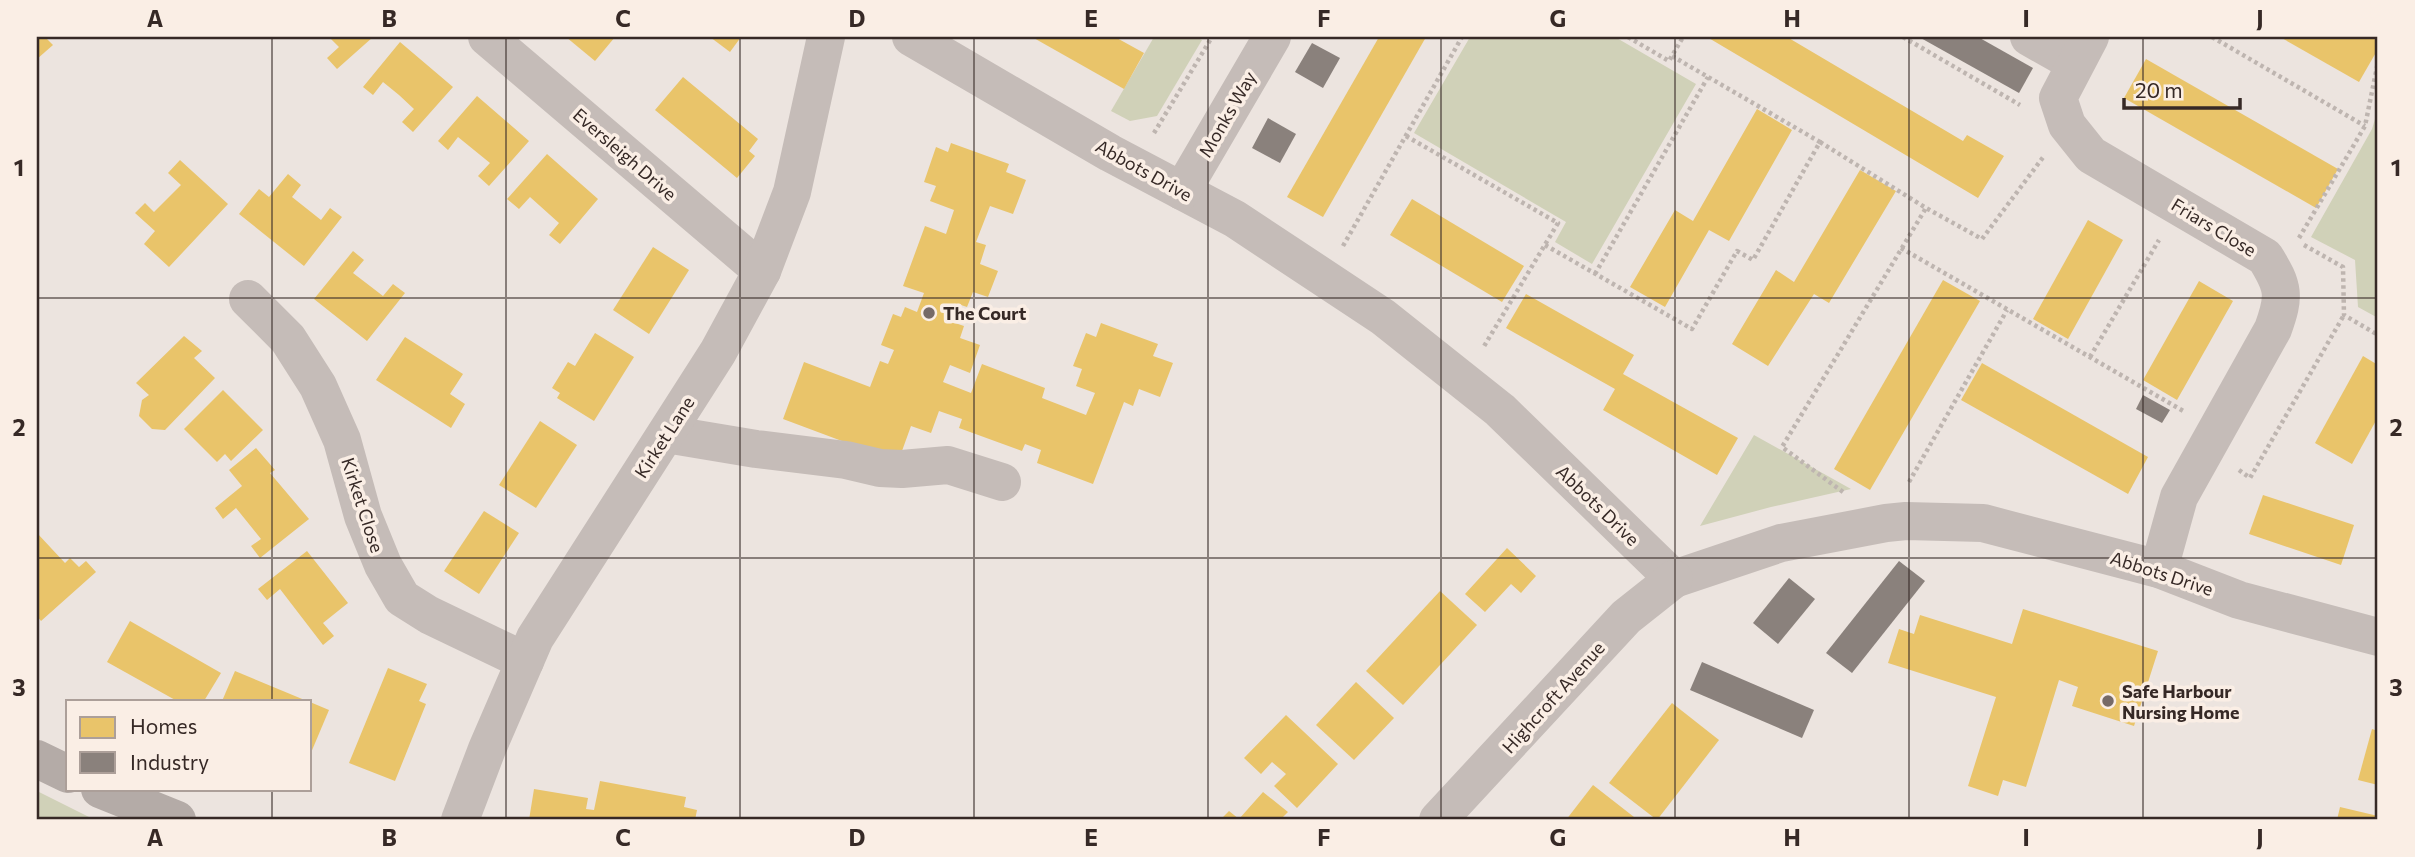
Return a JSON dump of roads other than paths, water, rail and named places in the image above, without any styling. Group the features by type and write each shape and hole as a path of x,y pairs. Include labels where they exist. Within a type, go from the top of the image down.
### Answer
{"main road":[{"path":"37,759 66,773"},
{"path":"102,790 177,820"}],"street":[{"name":"Eversleigh Drive","path":"487,37 762,271"},
{"name":"Kirket Lane","path":"460,820 535,638 718,352 762,271 792,192 826,37"},
{"name":"Abbots Drive","path":"911,37 1111,152 1235,219 1383,317 1500,410 1674,579 1781,543 1886,523 1983,523 2159,569 2239,600 2378,637"},
{"name":"Monks Way","path":"1182,191 1272,37"},
{"path":"2028,37 2082,50"},
{"name":"Friars Close","path":"2082,50 2058,98 2067,125 2091,155 2265,257 2280,280 2283,303 2273,329 2179,497 2159,569"},
{"name":"Kirket Close","path":"248,299 288,340 318,386 342,440 363,516 383,565 402,598 429,615 525,661"},
{"path":"666,434 846,460 880,468 948,465 1002,482"},
{"name":"Highcroft Avenue","path":"1438,820 1626,617 1674,579"}],"place":[{"name":"The Court","path":"929,313"},
{"name":"Safe Harbour Nursing Home","path":"2108,701"}]}
